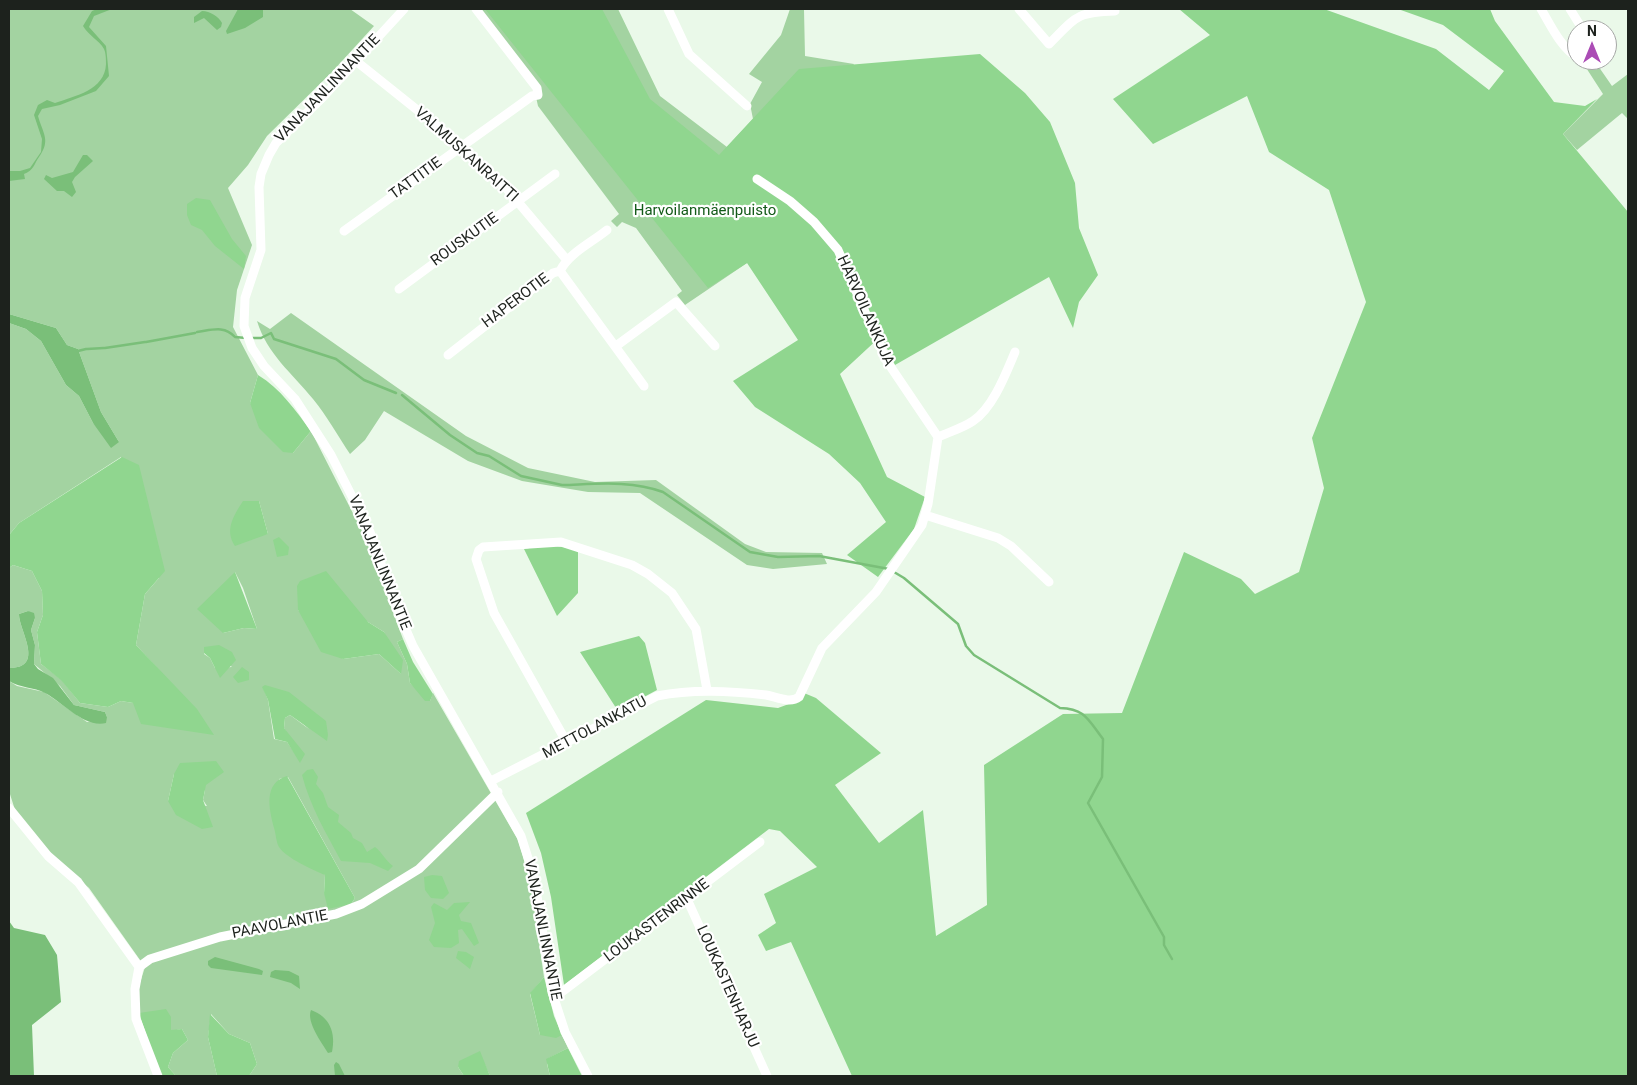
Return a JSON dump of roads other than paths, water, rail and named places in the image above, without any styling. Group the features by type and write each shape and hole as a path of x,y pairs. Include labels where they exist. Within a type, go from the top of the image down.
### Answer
{"street":[{"name":"VANAJANLINNANTIE","path":"404,9 276,143 264,164 259,187 261,250 245,298 244,326 252,348 264,366 295,398 331,455 370,532 395,604 413,646 498,792 521,836 534,877 546,964 554,998 565,1032 588,1076"},
{"name":"TATTITIE","path":"344,231 532,96 538,95 536,88 476,9"},
{"path":"668,9 689,54 747,106"},
{"path":"1019,9 1049,44 1075,19 1088,12 1115,11"},
{"path":"1541,9 1567,49"},
{"path":"1570,9 1577,20"},
{"name":"VALMUSKANRAITTI","path":"356,61 461,146 518,201 566,259"},
{"name":"ROUSKUTIE","path":"399,289 555,174"},
{"name":"HARVOILANKUJA","path":"757,179 810,218 838,250 886,360 938,437"},
{"path":"566,259 588,246 607,230"},
{"name":"HAPEROTIE","path":"448,355 519,298 553,273 560,271 566,259"},
{"path":"560,271 644,386"},
{"path":"616,346 676,302 715,346"},
{"path":"1015,352 1001,385 982,413 973,422 938,437 925,515 998,538 1011,546 1049,582"},
{"name":"METTOLANKATU","path":"491,781 657,696 707,690 794,700 802,693 814,660 822,648 884,580 910,545 922,525 925,515"},
{"path":"567,743 494,614 476,559 479,550 483,547 561,542 632,565 648,574 672,593 696,629 707,690"},
{"name":"PAAVOLANTIE","path":"139,966 150,959 220,937 336,914 362,904 419,869 498,792"},
{"path":"9,808 48,856 78,882 139,966 136,988 136,1019 158,1076"},
{"name":"LOUKASTENRINNE","path":"554,998 760,842"},
{"name":"LOUKASTENHARJU","path":"687,899 766,1076"}],"waterway":[{"path":"197,332 222,330 231,333 235,337 246,338"},
{"path":"146,342 195,333"},
{"path":"261,338 271,333 274,339 336,359 364,380 396,393"},
{"path":"250,338 261,338"},
{"path":"105,348 145,342"},
{"path":"87,349 104,348"},
{"path":"78,351 86,349"},
{"path":"402,395 450,435 477,453 489,456 521,476 562,485"},
{"path":"563,485 626,484 651,488 663,492 750,552 778,557 819,556 889,569"},
{"path":"894,572 904,578 958,624 966,646 974,655 1060,708 1081,713 1090,721 1103,739 1102,777 1088,803 1164,937 1164,945 1172,959"}],"park label":[{"name":"Harvoilanmäenpuisto","path":"705,211"}]}
